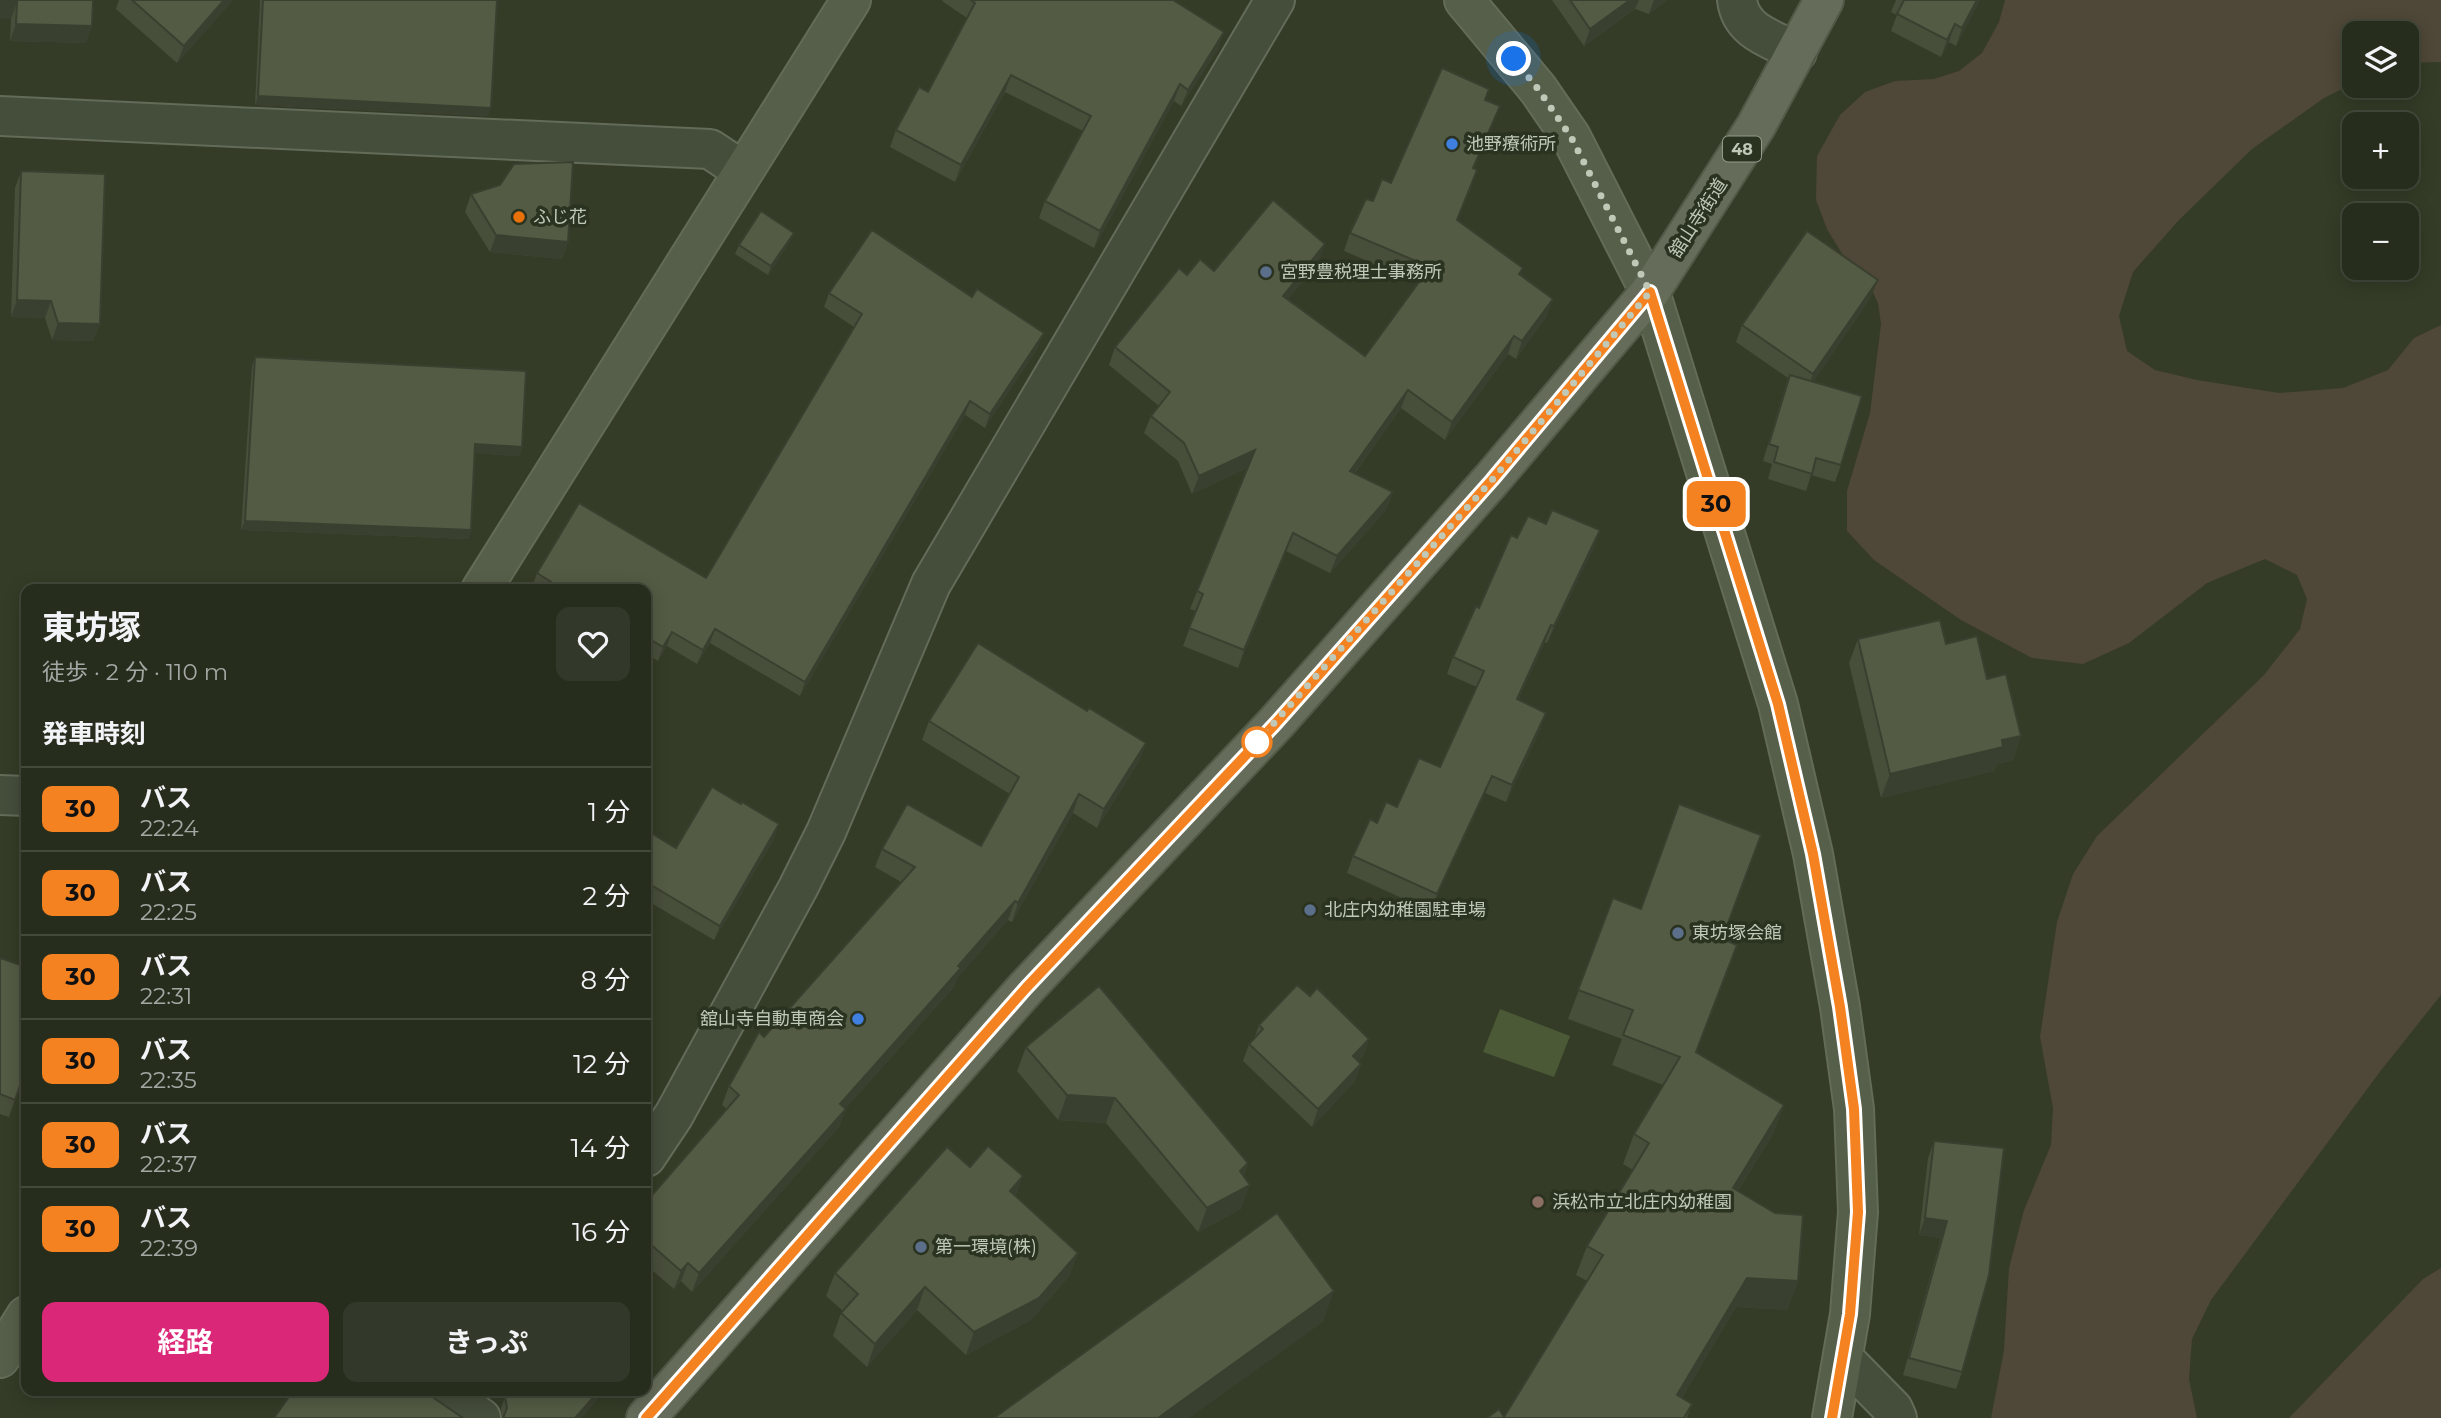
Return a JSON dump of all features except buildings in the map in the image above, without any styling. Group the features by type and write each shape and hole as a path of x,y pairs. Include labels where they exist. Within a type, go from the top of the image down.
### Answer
{"main road":[{"name":"舘山寺街道","path":"646,1418 1026,988 1276,723 1492,480 1650,292 1729,169 1824,0"}],"street":[{"path":"485,584 850,0"},
{"path":"651,1149 681,1103 826,832 931,584 1275,0"},
{"path":"1464,0 1538,89 1571,137 1650,292 1778,704 1816,867 1854,1109 1858,1212 1850,1314 1832,1418"},
{"path":"1737,0 1744,22 1755,31 1797,52"},
{"path":"0,116 710,149 743,171"},
{"path":"0,795 21,796"},
{"path":"0,1358 21,1324"},
{"path":"1843,1358 1893,1409 1897,1418"}],"shaded area":[{"path":"2005,0 2441,0 2441,62 2419,63 2419,21 2342,21 2342,89 2324,98 2252,149 2178,221 2133,272 2119,316 2127,351 2155,370 2197,380 2279,393 2343,388 2388,370 2414,338 2441,325 2441,995 2379,1073 2211,1300 2192,1339 2189,1379 2197,1418 1991,1418 2004,1350 2009,1268 2024,1210 2051,1145 2053,1108 2040,1037 2057,922 2073,874 2097,836 2264,675 2300,629 2307,599 2297,575 2265,559 2207,583 2129,643 2083,664 2032,658 1961,620 1874,560 1847,531 1847,491 1870,413 1881,324 1878,303 1867,280 1844,257 1827,229 1816,200 1817,156 1840,115 1865,92 1895,81 1934,79 1959,71 1982,53 1999,22"},
{"path":"1500,1009 1570,1036 1554,1077 1483,1052"},
{"path":"2441,1268 2441,1418 2289,1418 2423,1279"}],"bus line":[{"name":"30","path":"646,1418 1026,988 1276,723 1492,480 1650,292 1778,704 1813,854 1840,1007 1854,1109 1858,1212 1850,1314 1832,1418"}],"place":[{"name":"池野療術所","path":"1452,144"},
{"name":"ふじ花","path":"519,217"},
{"name":"宮野豊税理士事務所","path":"1266,272"},
{"name":"北庄内幼稚園駐車場","path":"1310,910"},
{"name":"東坊塚会館","path":"1678,933"},
{"name":"舘山寺自動車商会","path":"858,1019"},
{"name":"浜松市立北庄内幼稚園","path":"1538,1202"},
{"name":"第一環境(株)","path":"921,1247"}],"route":[{"path":"1257,742 1492,480 1650,292 1571,137 1514,59"}]}
